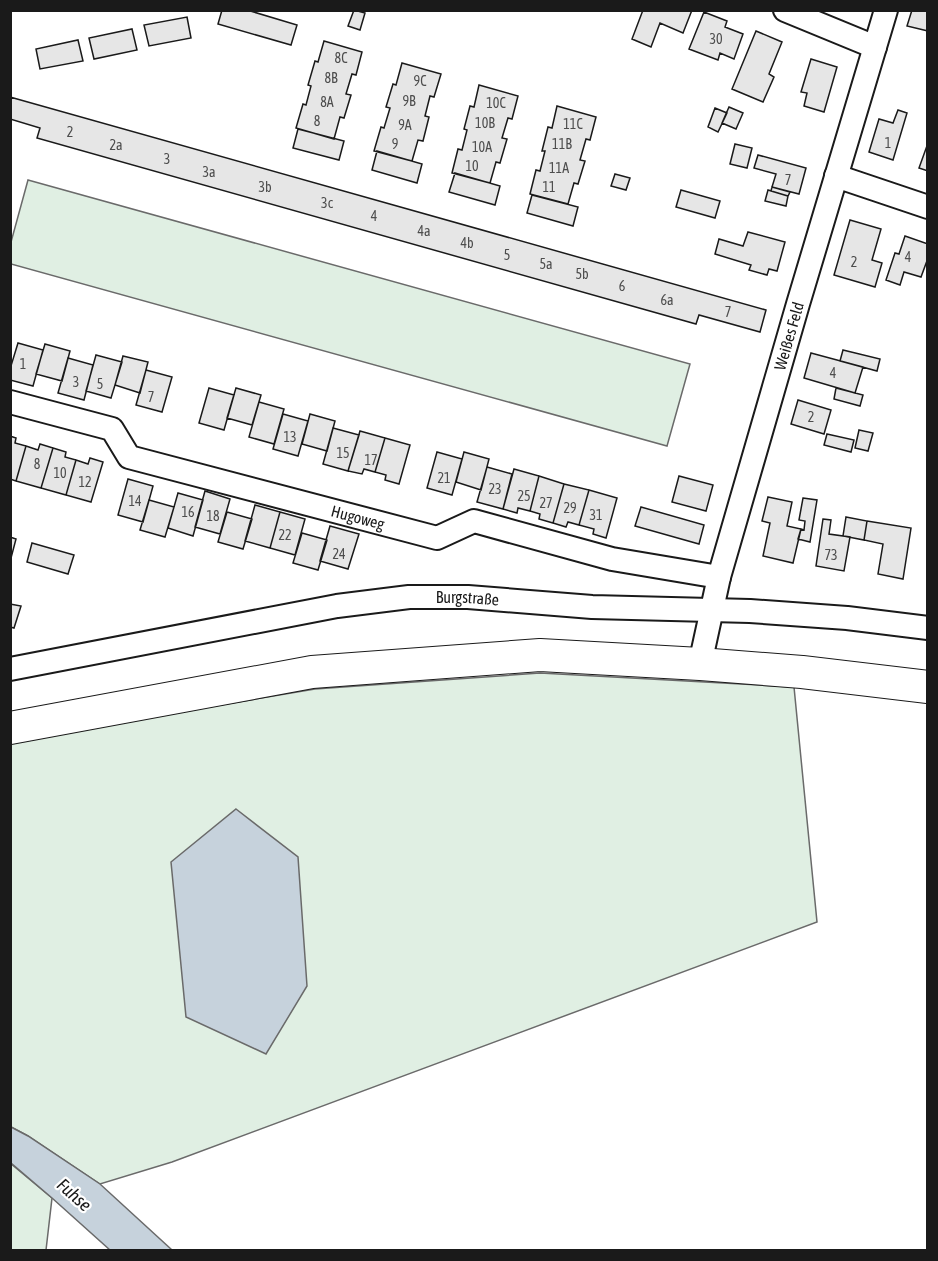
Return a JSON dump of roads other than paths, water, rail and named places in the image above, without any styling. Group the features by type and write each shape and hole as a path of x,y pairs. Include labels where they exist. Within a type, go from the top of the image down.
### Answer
{"street":[{"path":"785,10 875,47"},
{"name":"Weißes Feld","path":"700,664 718,577 886,10"},
{"path":"836,176 927,207"},
{"name":"Hugoweg","path":"10,402 112,429 129,457 436,538 474,521 612,559 718,577"},
{"name":"Burgstraße","path":"10,669 337,606 409,597 468,597 592,607 750,611 847,618 927,628"},
{"path":"10,728 312,672 540,656 802,672 927,687"}],"water":[{"path":"236,809 298,857 307,986 266,1054 186,1017 171,862"},
{"name":"Fuhse","path":"11,1127 100,1184 172,1250 110,1250 11,1163"}]}
